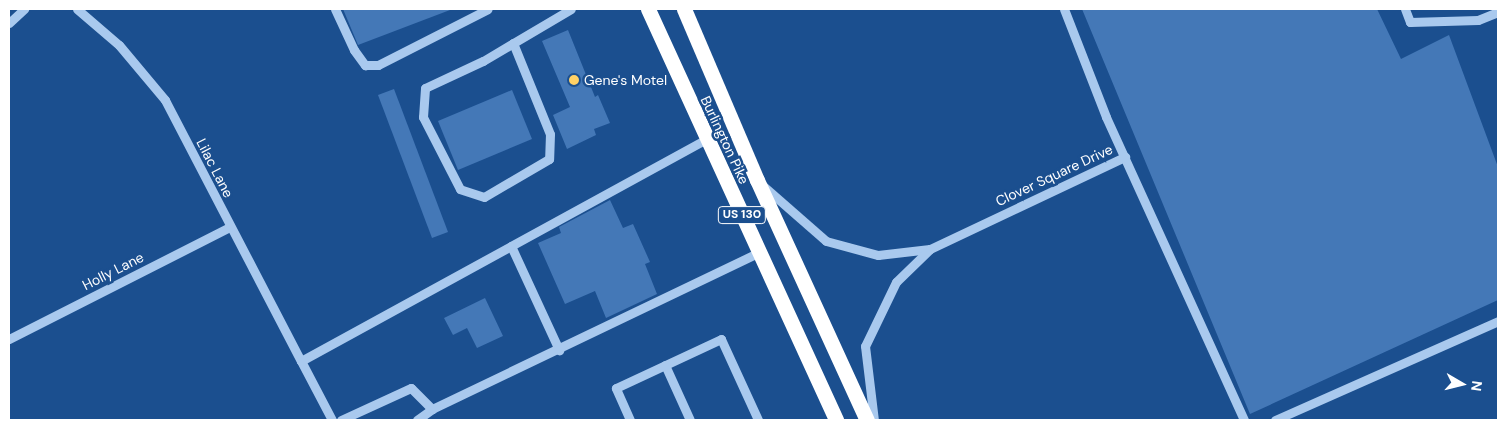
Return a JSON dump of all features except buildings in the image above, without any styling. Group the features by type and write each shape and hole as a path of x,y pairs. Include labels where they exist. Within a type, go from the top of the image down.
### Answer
{"highway":[{"name":"Burlington Pike","path":"648,9 836,420"},
{"name":"Burlington Pike","path":"684,9 757,180 867,420"}],"street":[{"path":"9,23 24,9"},
{"name":"Lilac Lane","path":"78,9 119,45 165,100 332,420"},
{"path":"335,9 354,50 365,65 378,65 488,9"},
{"path":"513,43 550,134 549,159 484,197 460,189 423,117 425,88 484,61 513,43 571,9"},
{"name":"Clover Square Drive","path":"757,180 826,241 878,255 930,249 1125,157 1106,117 1064,9"},
{"path":"1405,9 1410,22 1478,20 1498,12"},
{"path":"301,361 707,139"},
{"path":"1125,157 1244,420"},
{"name":"Holly Lane","path":"9,340 230,227"},
{"path":"511,246 559,350"},
{"name":"Clover Square Drive","path":"874,420 865,346 896,282 930,249"},
{"path":"417,420 432,410 759,252"},
{"path":"1275,420 1498,321"},
{"path":"630,420 616,388 721,339 758,420"},
{"path":"665,365 690,420"},
{"path":"341,420 411,388 432,410"}],"place":[{"name":"Gene's Motel","path":"574,80"}]}
